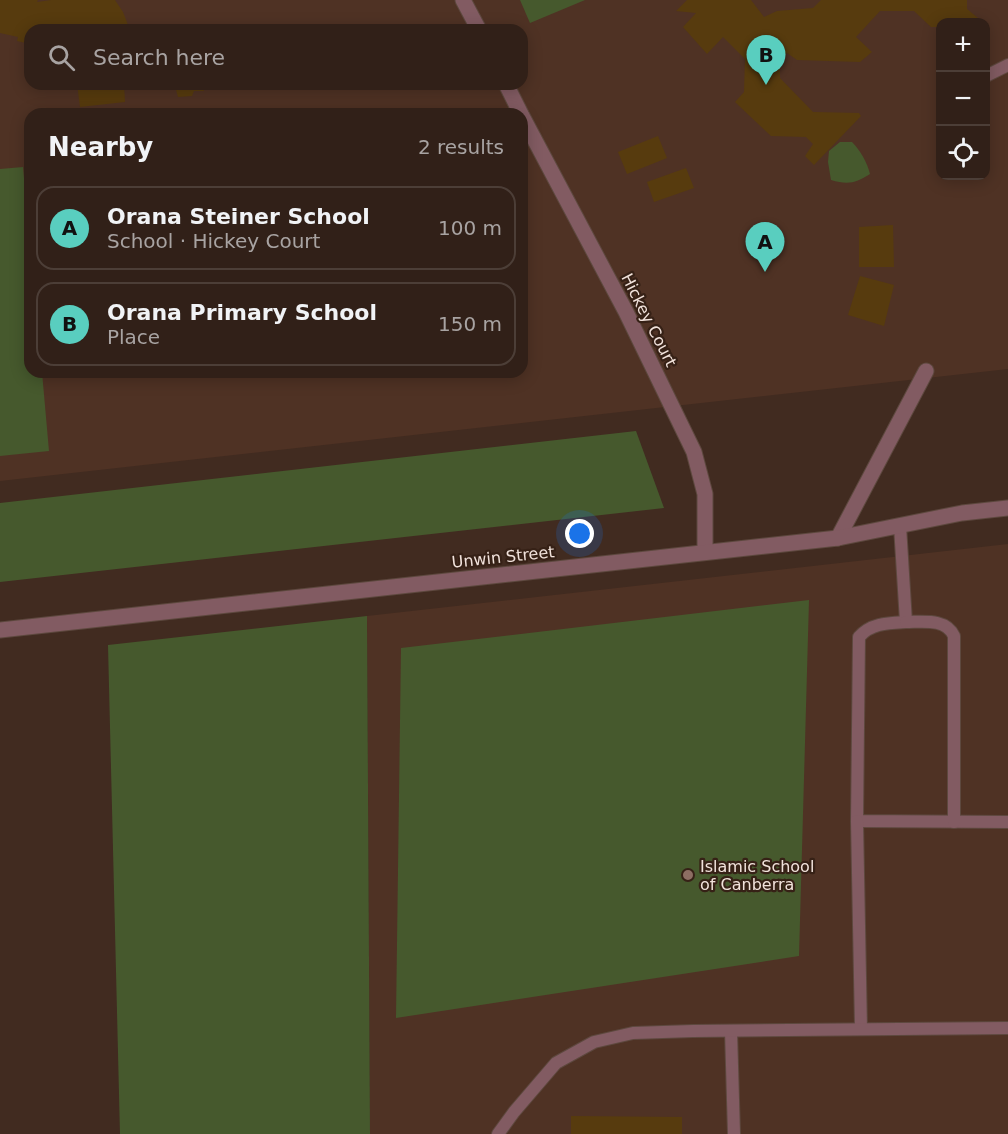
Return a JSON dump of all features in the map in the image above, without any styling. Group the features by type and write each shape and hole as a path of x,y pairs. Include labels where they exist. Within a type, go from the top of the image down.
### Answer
{"street":[{"path":"464,0 476,24"},
{"name":"Hickey Court","path":"509,90 518,108"},
{"name":"Hickey Court","path":"528,128 626,312 694,452 705,494 705,552"},
{"path":"838,538 927,371"},
{"name":"Unwin Street","path":"0,630 838,538 962,513 1008,508"}],"lane":[{"path":"990,74 1008,65"},
{"path":"900,526 906,622"},
{"path":"861,1029 857,821 859,637 864,631 879,624 939,622 951,629 954,636 954,822"},
{"path":"857,821 1008,822"},
{"path":"498,1134 556,1063 594,1042 633,1033 1008,1028"},
{"path":"731,1031 734,1134"}],"shaded area":[{"path":"0,0 1008,0 1008,369 0,481"},
{"name":"Islamic School of Canberra","path":"1008,544 1008,1134 370,1134 367,616"}],"green space":[{"path":"520,0 585,0 530,23"},
{"path":"840,142 852,142 863,156 870,174 852,182 831,180 829,151"},
{"path":"23,167 24,378 43,378 49,451 0,456 0,169"},
{"path":"636,431 664,508 0,582 0,503"},
{"path":"809,600 799,956 396,1018 401,648"},
{"path":"367,616 370,1134 120,1134 108,645"}],"building":[{"path":"0,0 38,0 37,2 115,0 128,24 24,24 24,43 17,41 18,37 0,33"},
{"path":"687,0 751,0 764,17 777,11 813,8 821,0 967,0 967,9 978,18 936,18 936,27 931,27 914,11 880,11 856,37 872,52 860,62 797,60 787,53 780,60 780,78 813,112 859,113 861,116 814,165 805,156 813,144 806,137 771,136 735,102 744,92 745,59 723,37 707,54 683,27 696,13 676,11"},
{"path":"78,90 124,90 125,102 80,107"},
{"path":"176,90 204,90 194,91 192,96 178,97"},
{"path":"658,136 667,158 627,174 618,152"},
{"path":"686,168 694,188 654,202 647,182"},
{"path":"893,225 894,267 859,267 859,227"},
{"path":"860,276 894,285 884,326 848,315"},
{"path":"571,1116 682,1117 682,1134 571,1134"}],"place":[{"name":"Orana Primary School","path":"766,85"},
{"name":"Orana Steiner School","path":"765,272"},
{"name":"Islamic School of Canberra","path":"688,875"}]}
